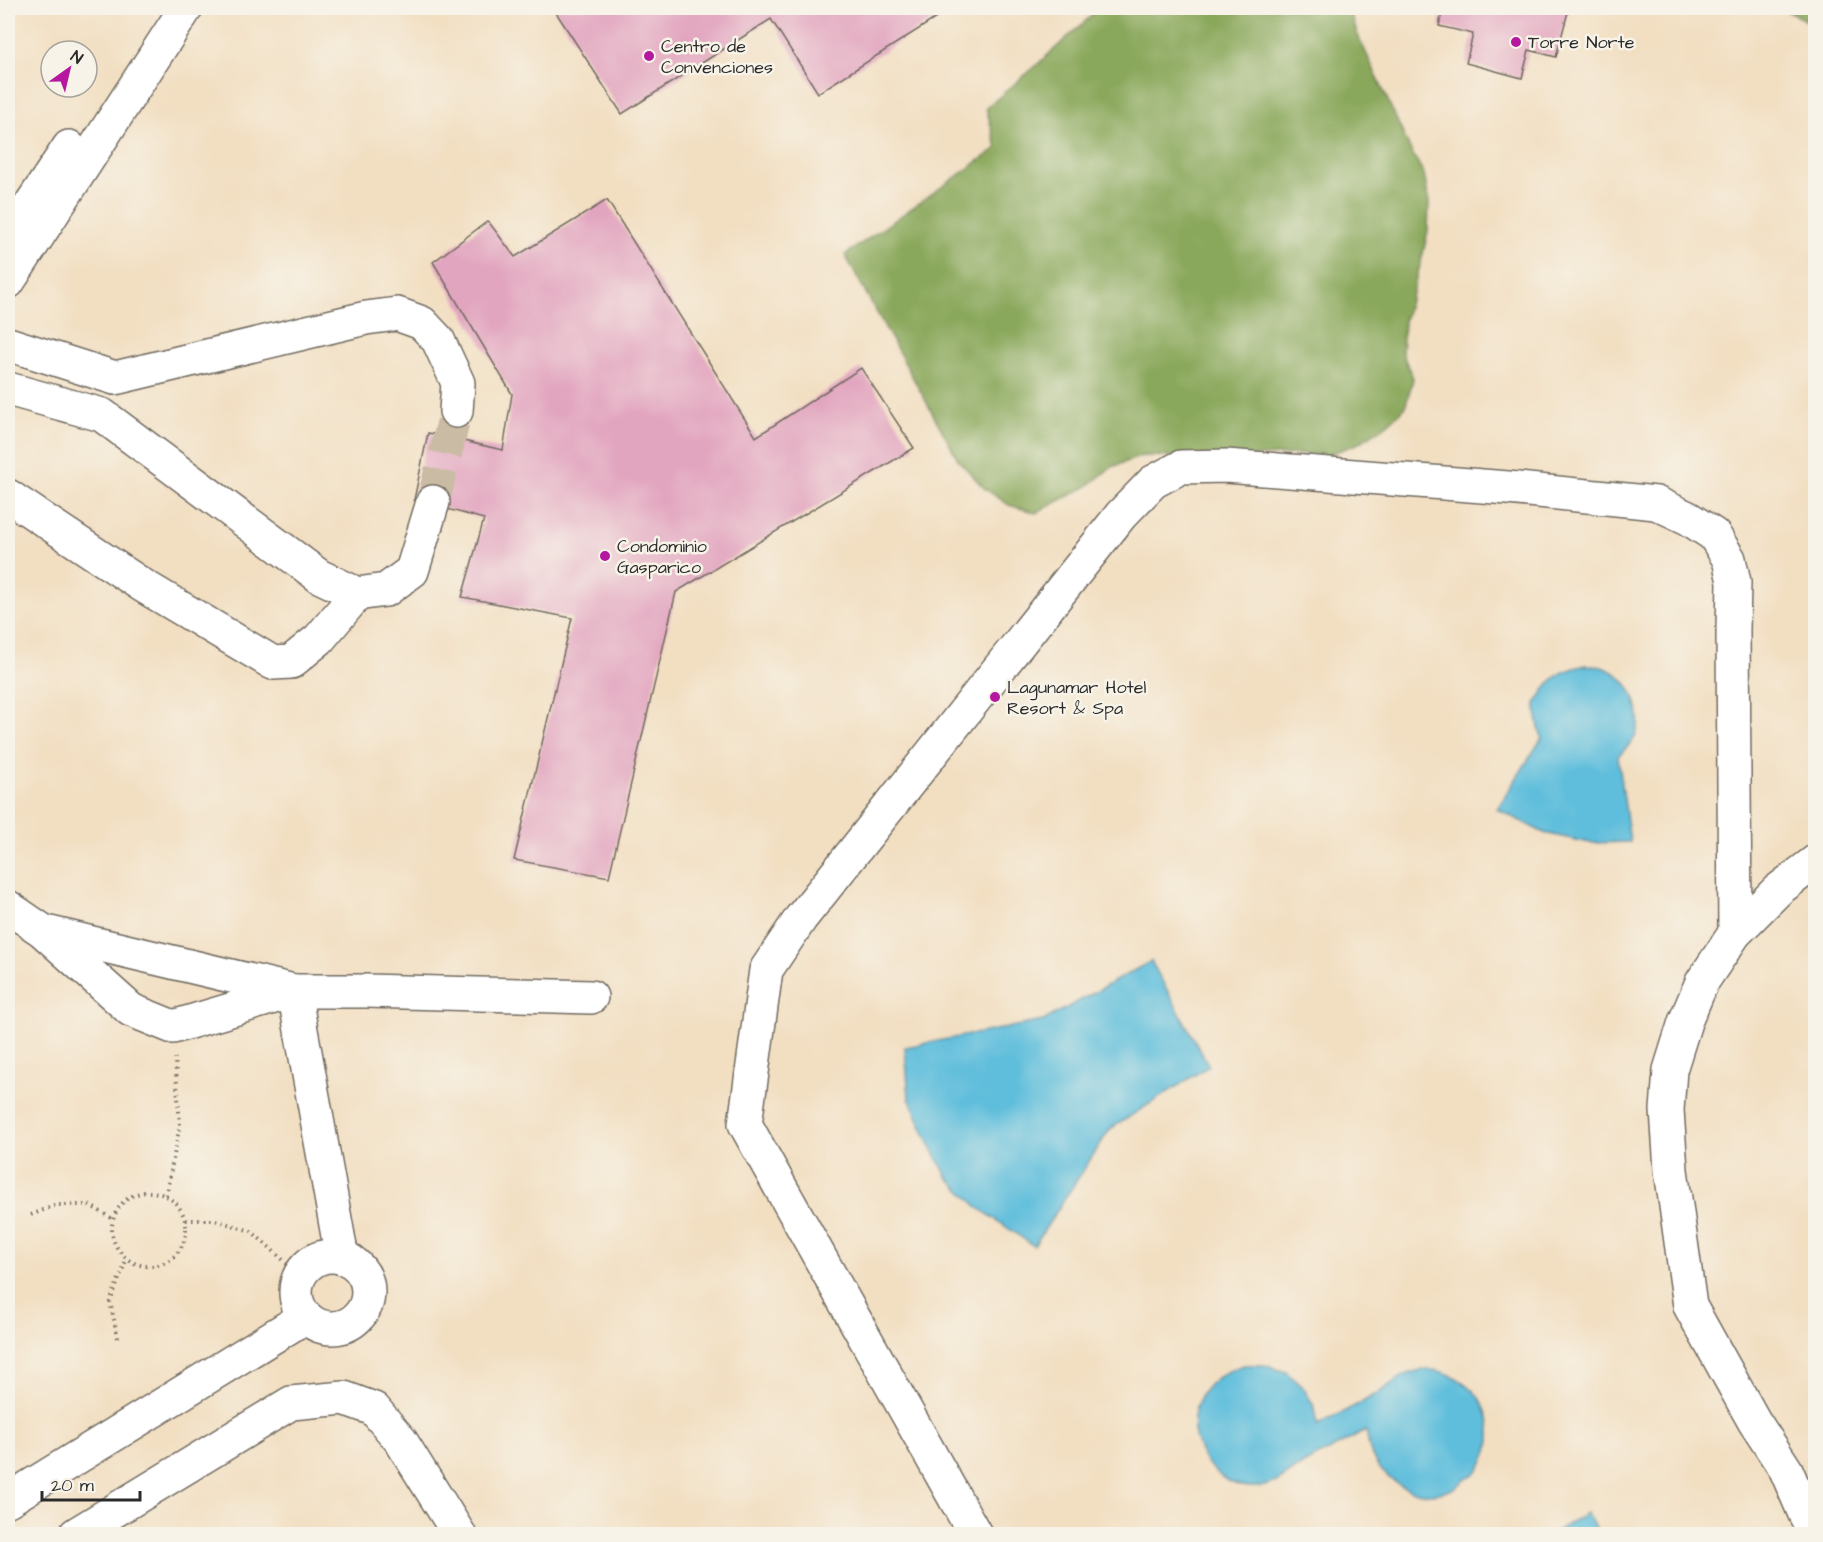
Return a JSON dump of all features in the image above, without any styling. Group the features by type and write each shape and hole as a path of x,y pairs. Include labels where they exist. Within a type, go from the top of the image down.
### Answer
{"street":[{"path":"8,239 161,8"},
{"path":"8,282 186,8"},
{"path":"8,344 115,378 366,318 397,315 422,323 438,340 458,383 456,411"},
{"path":"102,415 115,378"},
{"path":"12,400 102,415 320,576 357,594 386,590 412,571 433,502"},
{"path":"975,1534 745,1124 766,970 801,918 1091,552 1121,515 1153,482 1181,466 1226,466 1530,490 1656,503 1688,518 1714,535 1729,559 1734,582 1735,933"},
{"path":"8,496 142,585 273,663 291,662 320,639 357,594"},
{"path":"1815,861 1778,890 1735,933 1702,982 1685,1022 1670,1070 1667,1110 1671,1160 1690,1306 1754,1421 1786,1470 1815,1534"},
{"path":"8,907 43,932 131,1010 174,1027 294,991"},
{"path":"43,932 294,991 591,997"},
{"path":"294,991 342,1258"},
{"path":"330,1256 342,1258 356,1265 365,1276 368,1291 366,1305 358,1318 346,1326 332,1329 317,1326 305,1317 296,1301 296,1283 307,1265 318,1259 330,1256"},
{"path":"8,1500 305,1317"},
{"path":"76,1534 291,1403 344,1398 374,1409 400,1441 459,1534"}],"path":[{"path":"166,1195 180,1125 174,1027"},
{"path":"144,1192 166,1195 180,1208 186,1220 186,1233 182,1247 174,1258 162,1264 150,1266 135,1264 118,1250 113,1239 113,1219 122,1204 131,1196 144,1192"},
{"path":"31,1215 56,1206 89,1205 113,1219"},
{"path":"186,1220 215,1220 251,1231 300,1275"},
{"path":"118,1338 110,1302 127,1258"}],"green space":[{"path":"1100,8 1349,8 1357,33 1409,147 1424,174 1429,202 1428,231 1404,321 1402,352 1413,379 1405,408 1383,428 1357,444 1327,455 1297,454 1234,458 1142,456 1112,467 1086,487 1036,513 1009,505 984,488 959,461 845,255 997,148 986,108"},
{"path":"1781,8 1815,8 1815,25"}],"water":[{"path":"1587,665 1603,667 1622,679 1637,705 1638,725 1635,738 1618,756 1630,842 1590,843 1544,833 1497,809 1542,738 1536,712 1539,698 1556,677"},
{"path":"1151,961 1209,1066 1110,1129 1034,1246 980,1209 948,1178 909,1098 905,1047 1043,1021"},
{"path":"1244,1365 1265,1365 1286,1372 1302,1386 1313,1404 1317,1425 1348,1410 1411,1372 1431,1370 1444,1372 1468,1386 1483,1404 1490,1427 1488,1451 1476,1472 1456,1487 1438,1493 1426,1493 1403,1487 1384,1473 1371,1453 1366,1431 1271,1484 1257,1487 1239,1485 1222,1478 1209,1466 1200,1451 1195,1434 1194,1417 1199,1400 1209,1385 1225,1372"},
{"path":"1586,1513 1600,1534 1552,1534"}],"building":[{"name":"Centro de Convenciones","path":"553,8 952,8 818,93 771,19 622,114"},
{"name":"Torre Norte","path":"1443,8 1569,8 1556,57 1529,50 1522,78 1466,63 1473,34 1439,26"},
{"name":"Condominio Gasparico","path":"607,200 756,437 861,368 914,448 676,592 609,877 514,860 572,618 462,597 484,519 414,500 428,433 503,450 512,394 433,262 488,221 515,257"}],"tunnel":[{"path":"433,502 456,411"}],"place":[{"name":"Torre Norte","path":"1516,42"},
{"name":"Centro de Convenciones","path":"649,56"},
{"name":"Condominio Gasparico","path":"605,556"},
{"name":"Lagunamar Hotel Resort & Spa","path":"995,697"}]}
